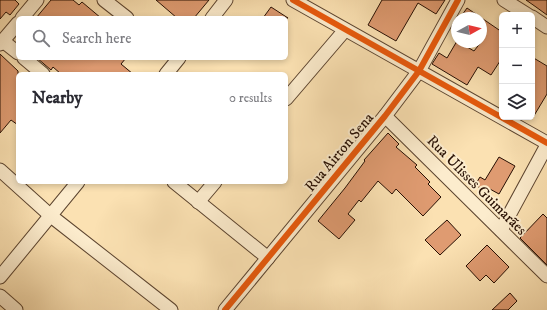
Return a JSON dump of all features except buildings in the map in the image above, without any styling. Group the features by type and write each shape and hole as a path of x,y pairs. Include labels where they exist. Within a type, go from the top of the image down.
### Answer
{"street":[{"path":"24,16 37,0"},
{"path":"104,0 124,16"},
{"path":"214,16 226,0"},
{"path":"293,0 547,144 501,230"},
{"name":"Rua Airton Sena","path":"226,310 385,116 419,71 458,0"},
{"path":"504,0 523,12"},
{"path":"535,19 547,27"},
{"path":"16,25 2,42 16,52"},
{"path":"288,97 345,30"},
{"path":"26,60 41,72"},
{"path":"168,72 176,60"},
{"name":"Rua Ulisses Guimarães","path":"385,116 547,276"},
{"path":"0,170 51,216 171,310"},
{"path":"0,276 76,184"},
{"path":"176,184 268,258"},
{"path":"198,202 213,184"},
{"path":"0,296 16,310"}],"cycle path":[{"path":"293,0 547,143"},
{"path":"225,310 385,116 419,71 458,0"}]}
